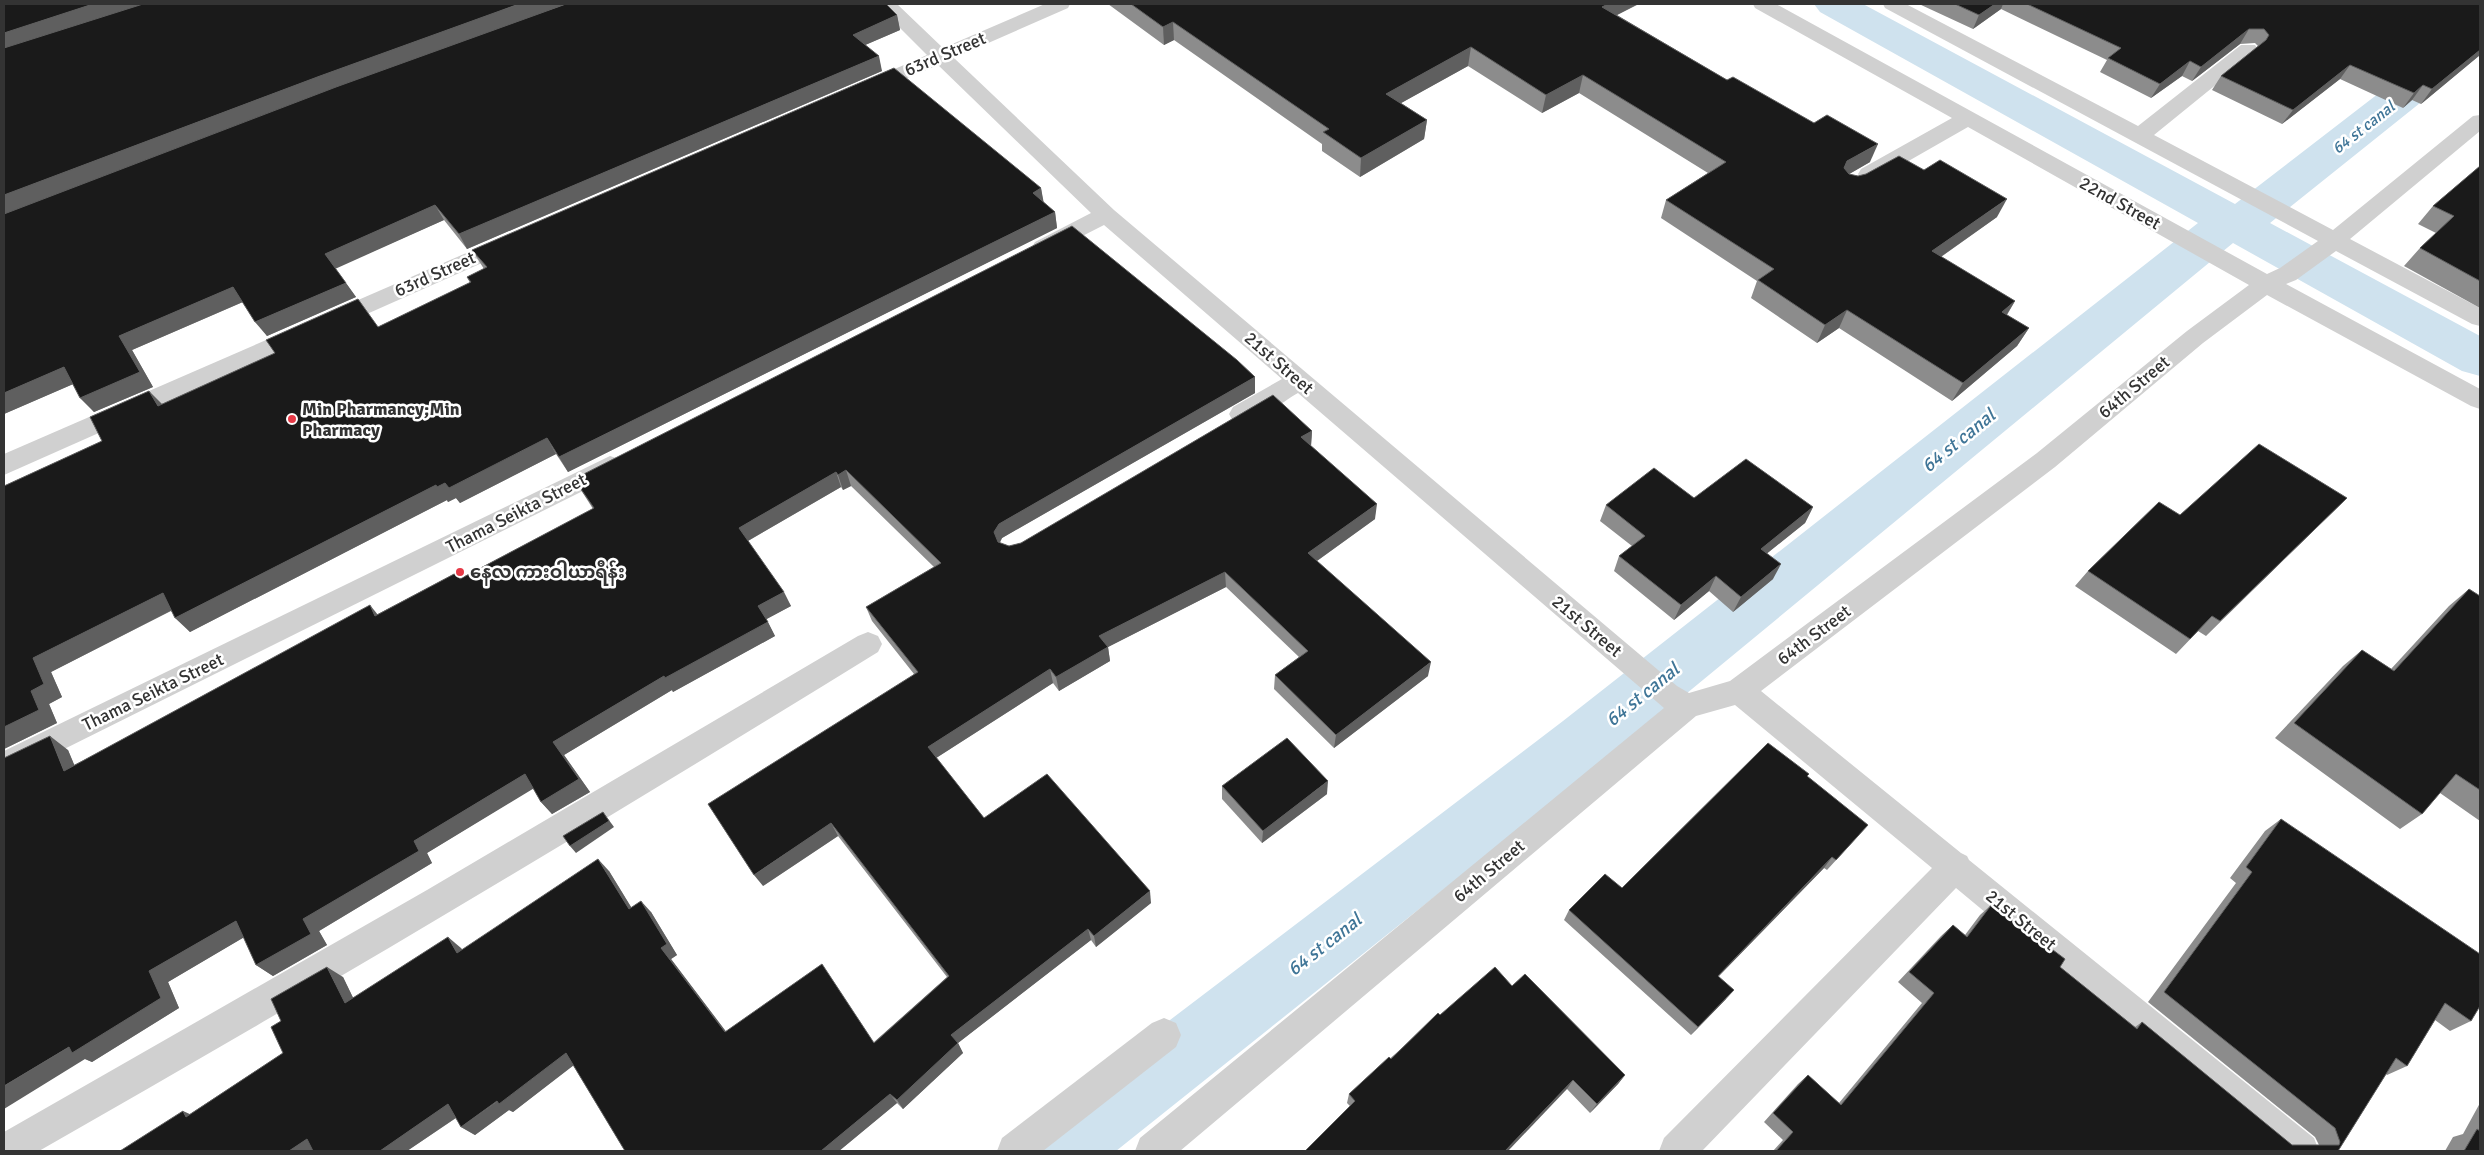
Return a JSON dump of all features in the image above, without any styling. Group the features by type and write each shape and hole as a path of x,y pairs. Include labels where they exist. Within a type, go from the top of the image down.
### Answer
{"street":[{"name":"21st Street","path":"886,4 1106,215 1622,656 1677,700"},
{"name":"63rd Street","path":"851,95 1061,4"},
{"name":"22nd Street","path":"1762,4 2186,240 2237,267 2277,279 2480,400"},
{"path":"1892,4 2306,225 2330,245 2480,318"},
{"path":"2140,136 2248,49"},
{"path":"1849,186 1968,118"},
{"name":"64th Street","path":"1153,1151 1677,700 1739,691 2046,460 2195,337 2277,279 2330,245 2480,121"},
{"path":"1019,259 1106,215"},
{"name":"63rd Street","path":"4,465 533,232"},
{"path":"1224,425 1299,381"},
{"name":"Thama Seikta Street","path":"4,766 635,454"},
{"path":"5,1151 248,1014 569,826 868,644"},
{"name":"21st Street","path":"1739,691 1956,866 2302,1151"},
{"path":"1677,1151 1956,866"},
{"path":"1016,1151 1164,1035"}],"building":[{"path":"4,4 93,4 4,33"},
{"path":"143,4 519,4 320,76 4,195 4,48"},
{"path":"566,4 886,4 897,15 853,35 879,56 459,234 435,205 325,254 346,283 255,322 233,287 119,336 140,372 80,398 64,367 4,393 4,214 336,87"},
{"path":"1131,4 1608,4 1602,7 1727,80 1733,77 1814,123 1827,115 1878,144 1847,161 1844,168 1849,174 1858,176 1866,174 1899,156 1924,170 1940,160 2007,199 1932,251 2015,301 2002,312 2029,328 1963,383 1847,310 1825,325 1758,280 1774,269 1666,200 1726,162 1583,75 1546,95 1471,47 1386,94 1427,120 1361,158 1323,132 1329,129 1173,22 1163,27"},
{"path":"1955,4 1995,4 1979,15"},
{"path":"2027,4 2480,4 2480,50 2432,89 2423,85 2414,93 2350,65 2293,110 2221,76 2266,40 2269,35 2264,29 2249,29 2201,67 2190,61 2160,84 2108,58 2121,48"},
{"path":"894,68 1041,188 1033,193 1055,212 559,457 547,438 449,488 445,483 437,487 436,485 175,618 163,593 33,658 44,684 31,691 39,710 4,727 4,486 102,441 90,417 149,391 158,406 275,353 266,340 358,299 378,327 471,282 467,277 487,267 472,250"},
{"path":"2480,166 2480,281 2420,248 2454,216 2433,206"},
{"path":"1072,226 1237,360 1255,377 999,524 994,532 998,542 1009,546 1021,543 1273,395 1312,431 1301,437 1377,504 1308,553 1431,662 1336,735 1275,675 1308,651 1225,572 1099,636 1108,647 1056,677 1050,669 928,747 984,818 1047,774 1150,891 1094,936 1088,929 951,1035 958,1043 897,1100 890,1094 821,1151 625,1151 566,1053 499,1104 497,1101 461,1127 448,1104 380,1151 313,1151 307,1139 289,1151 120,1151 183,1111 186,1117 283,1053 271,1027 281,1021 271,999 327,967 345,1003 448,937 457,953 598,859 629,909 641,901 667,944 661,948 725,1032 822,964 874,1043 949,976 831,823 754,875 708,804 918,672 866,607 941,563 846,470 838,475 836,472 739,528 784,592 758,606 768,622 665,678 664,676 553,742 579,779 541,802 525,774 414,841 419,851 303,919 311,934 256,965 236,921 149,971 161,998 72,1053 69,1047 4,1086 4,758 50,736 64,771 370,605 375,616 456,573 460,579 594,508 574,479"},
{"path":"2259,444 2347,498 2220,621 2212,616 2190,639 2088,571 2159,502 2180,515"},
{"path":"1746,459 1813,507 1761,549 1781,564 1741,597 1716,576 1681,605 1619,556 1645,536 1606,505 1654,468 1694,498"},
{"path":"2469,589 2480,596 2480,790 2456,774 2422,814 2294,723 2362,650 2394,671"},
{"path":"1287,738 1328,781 1263,831 1222,786"},
{"path":"1768,743 1809,774 1807,776 1868,825 1836,860 1832,857 1718,976 1734,990 1698,1027 1569,910 1605,874 1622,888"},
{"path":"603,812 609,821 570,846 563,836"},
{"path":"2281,819 2480,954 2480,1006 2471,1021 2445,1003 2407,1066 2396,1058 2338,1151 1776,1151 1793,1132 1773,1113 1808,1075 1841,1105 1934,993 1909,972 1953,925 1967,937 1992,904 2065,959 2060,967 2137,1029 2142,1022 2292,1145 2339,1145 2340,1142 2335,1128 2164,992 2252,872 2246,867"},
{"path":"1495,967 1512,986 1525,974 1625,1075 1597,1104 1573,1080 1505,1151 1305,1151 1355,1101 1349,1094 1389,1057 1391,1059 1438,1013 1440,1015"},
{"path":"2477,1129 2480,1131 2480,1151 2464,1151"}],"waterway":[{"path":"1834,4 2480,358"},
{"name":"64 st canal","path":"2246,219 2480,35"},
{"name":"64 st canal","path":"1058,1151 1585,740 2221,229"}],"place":[{"name":"Min Pharmancy;Min Pharmacy","path":"292,419"},
{"name":"နေလ ကားဝါယာရိန်း","path":"460,572"}]}
